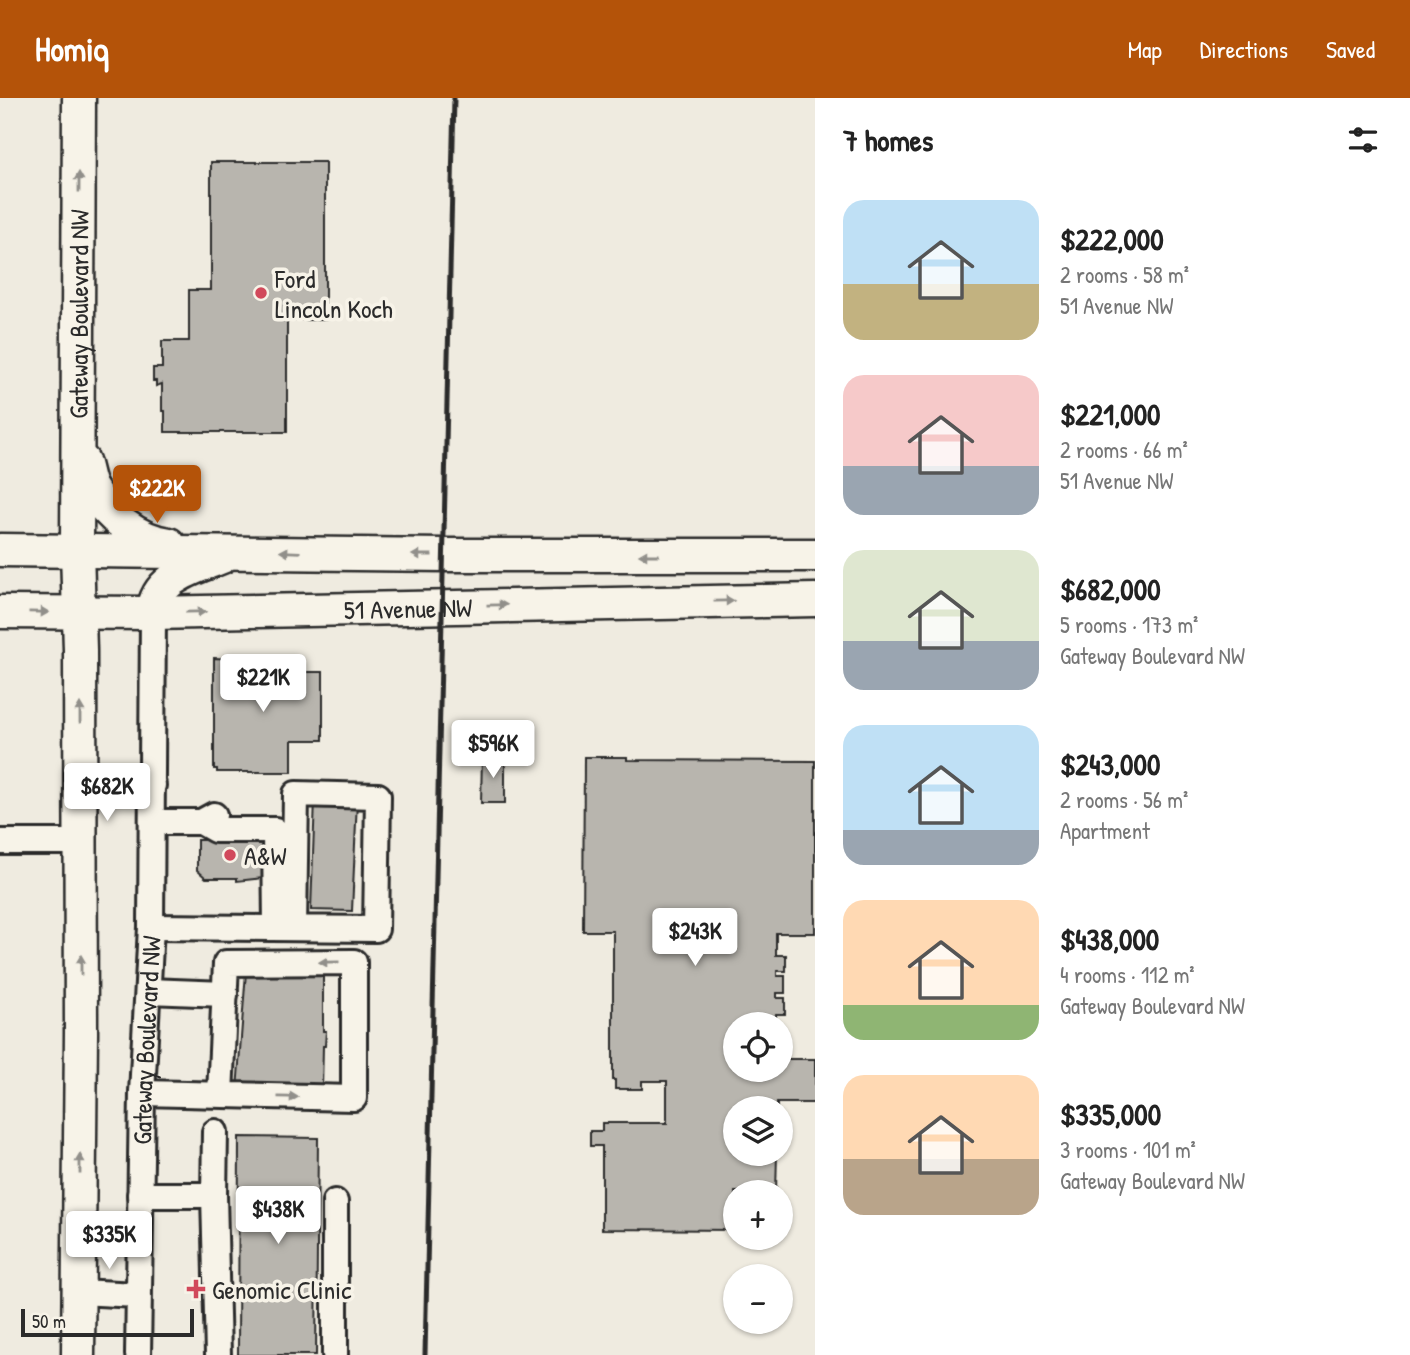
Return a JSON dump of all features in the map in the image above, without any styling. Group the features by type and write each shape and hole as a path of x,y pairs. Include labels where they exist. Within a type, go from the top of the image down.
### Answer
{"main road":[{"name":"Gateway Boulevard NW","path":"78,1355 81,842 77,551 79,98"},
{"path":"79,446 90,486 123,525 162,543 236,551"},
{"name":"51 Avenue NW","path":"0,550 815,555"},
{"path":"153,613 156,596 167,583 177,576 236,551"},
{"name":"51 Avenue NW","path":"0,612 153,613 815,600"}],"street":[{"name":"Gateway Boulevard NW","path":"138,1355 142,1093 151,927 153,613"},
{"path":"81,783 153,785"},
{"path":"151,927 376,929 378,796 296,794 285,928"},
{"path":"153,822 201,822 218,814 295,814"},
{"path":"201,822 215,830 275,830 285,928"},
{"path":"0,842 81,842"},
{"path":"142,1093 220,1095 354,1098 354,962 226,963 220,1095"},
{"path":"148,991 225,994"},
{"path":"215,1132 218,1355"},
{"path":"140,1195 214,1195"},
{"path":"335,1202 335,1355"},
{"path":"79,1292 137,1295"}],"building":[{"path":"211,162 325,162 325,320 287,320 287,432 165,432 162,384 156,386 156,381 153,381 153,368 162,368 162,341 189,341 189,290 211,290"},
{"path":"214,658 293,662 293,672 323,672 323,740 292,740 292,772 217,772 217,769 214,769"},
{"path":"482,756 505,756 505,803 481,803"},
{"path":"584,757 627,757 627,760 815,761 815,933 776,933 776,955 786,955 786,971 777,971 777,976 785,976 785,993 777,993 777,998 785,998 785,1012 723,1012 723,1082 793,1082 793,1059 815,1059 815,1103 793,1103 793,1096 723,1096 723,1166 777,1166 776,1180 723,1180 723,1230 602,1229 602,1146 590,1146 590,1131 602,1131 602,1123 667,1123 667,1081 642,1081 642,1089 615,1089 613,931 583,931"},
{"path":"315,799 357,800 352,911 311,910"},
{"name":"A&W","path":"197,840 264,840 263,878 237,881 237,878 206,878 197,870"},
{"path":"246,972 323,973 323,1031 326,1031 322,1090 237,1090"},
{"path":"239,1137 318,1138 316,1355 238,1355"}],"railway":[{"path":"425,1355 454,98"}],"place":[{"name":"Ford Lincoln Koch","path":"261,293"},
{"name":"A&W","path":"230,855"},
{"name":"Genomic Clinic","path":"196,1289"}]}
